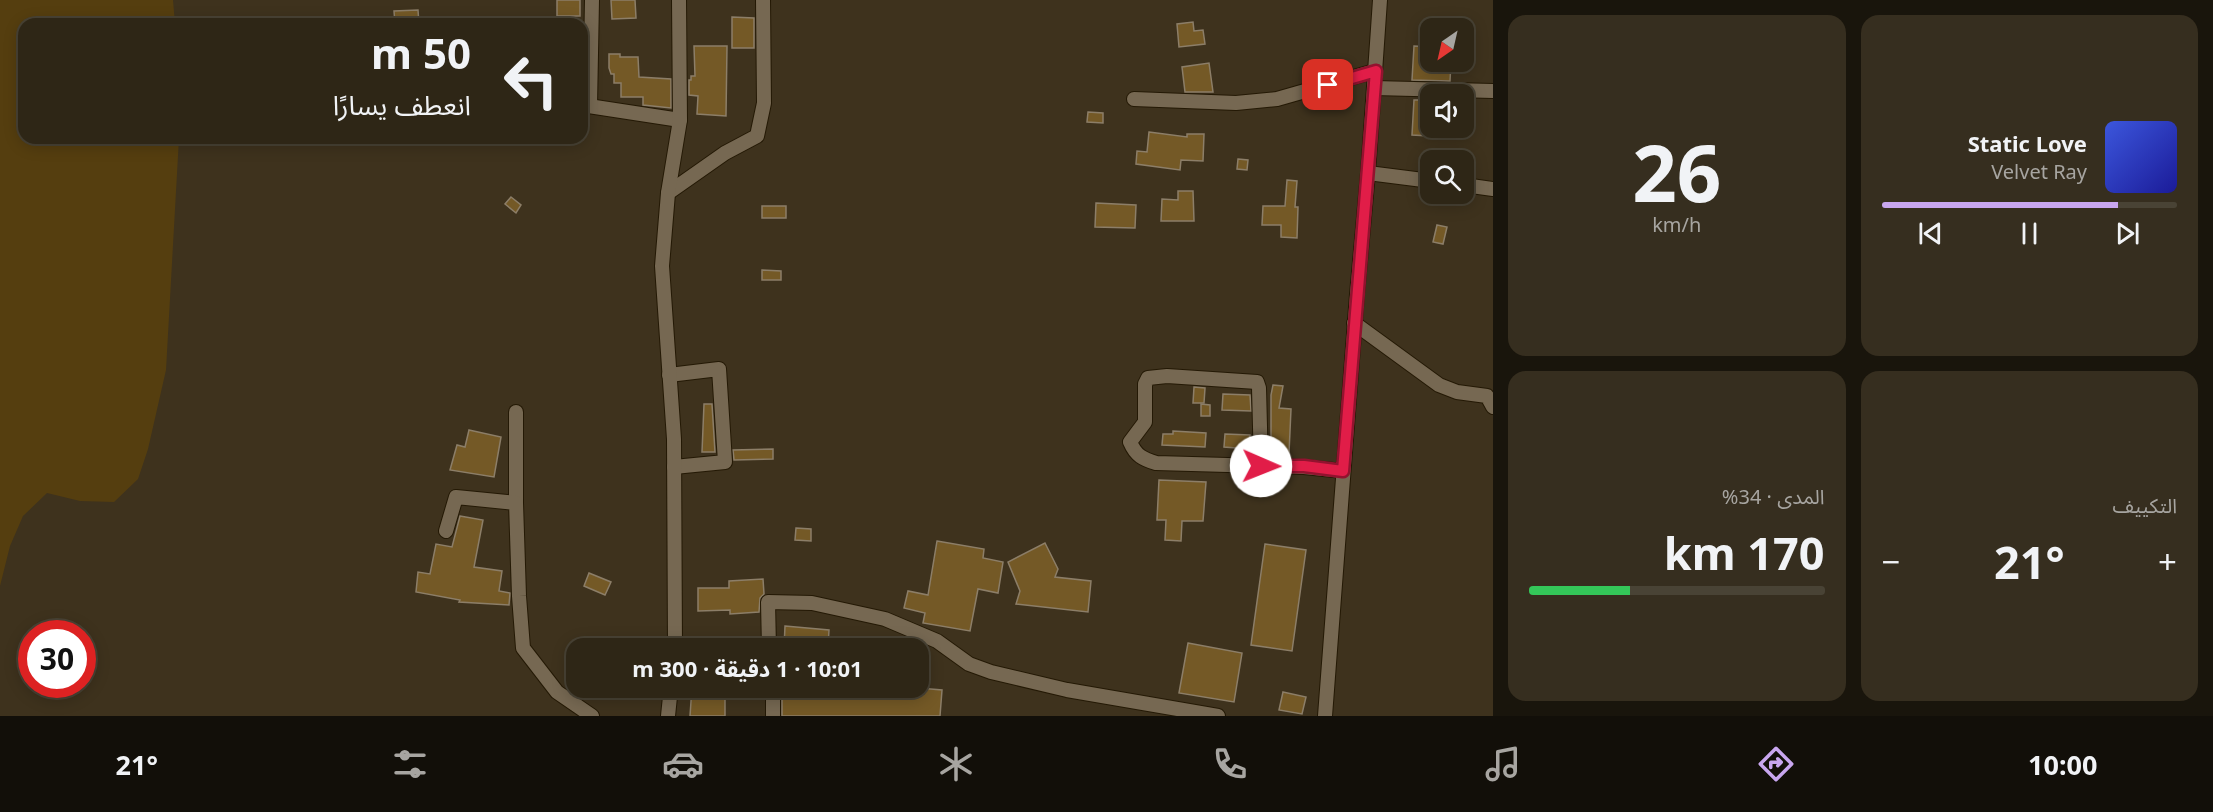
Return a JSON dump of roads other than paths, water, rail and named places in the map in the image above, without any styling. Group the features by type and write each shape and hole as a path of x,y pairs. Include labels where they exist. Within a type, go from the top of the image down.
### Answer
{"street":[{"path":"588,70 592,0"},
{"path":"675,638 674,467 662,266 668,193 680,120 679,0"},
{"path":"668,193 725,153 757,136 764,103 763,0"},
{"path":"1325,716 1380,0"},
{"path":"1134,99 1236,102 1277,99 1376,71"},
{"path":"1374,88 1493,91"},
{"path":"588,105 680,120"},
{"path":"1368,173 1420,180"},
{"path":"1474,186 1493,189"},
{"path":"1354,323 1439,385 1457,392 1487,396 1493,407"},
{"path":"669,375 719,369 725,462 674,467"},
{"path":"1261,466 1262,445 1257,382 1167,376 1149,378 1145,384 1145,422 1130,442 1135,453 1143,459 1156,463 1261,466 1304,466 1343,471"},
{"path":"516,412 516,503 523,648 557,692 592,716"},
{"path":"446,531 456,497 516,503"},
{"path":"769,638 768,602 812,603 885,619 937,641 969,664 991,672 1079,692 1218,716"},
{"path":"668,716 670,698"},
{"path":"773,698 773,716"}]}
